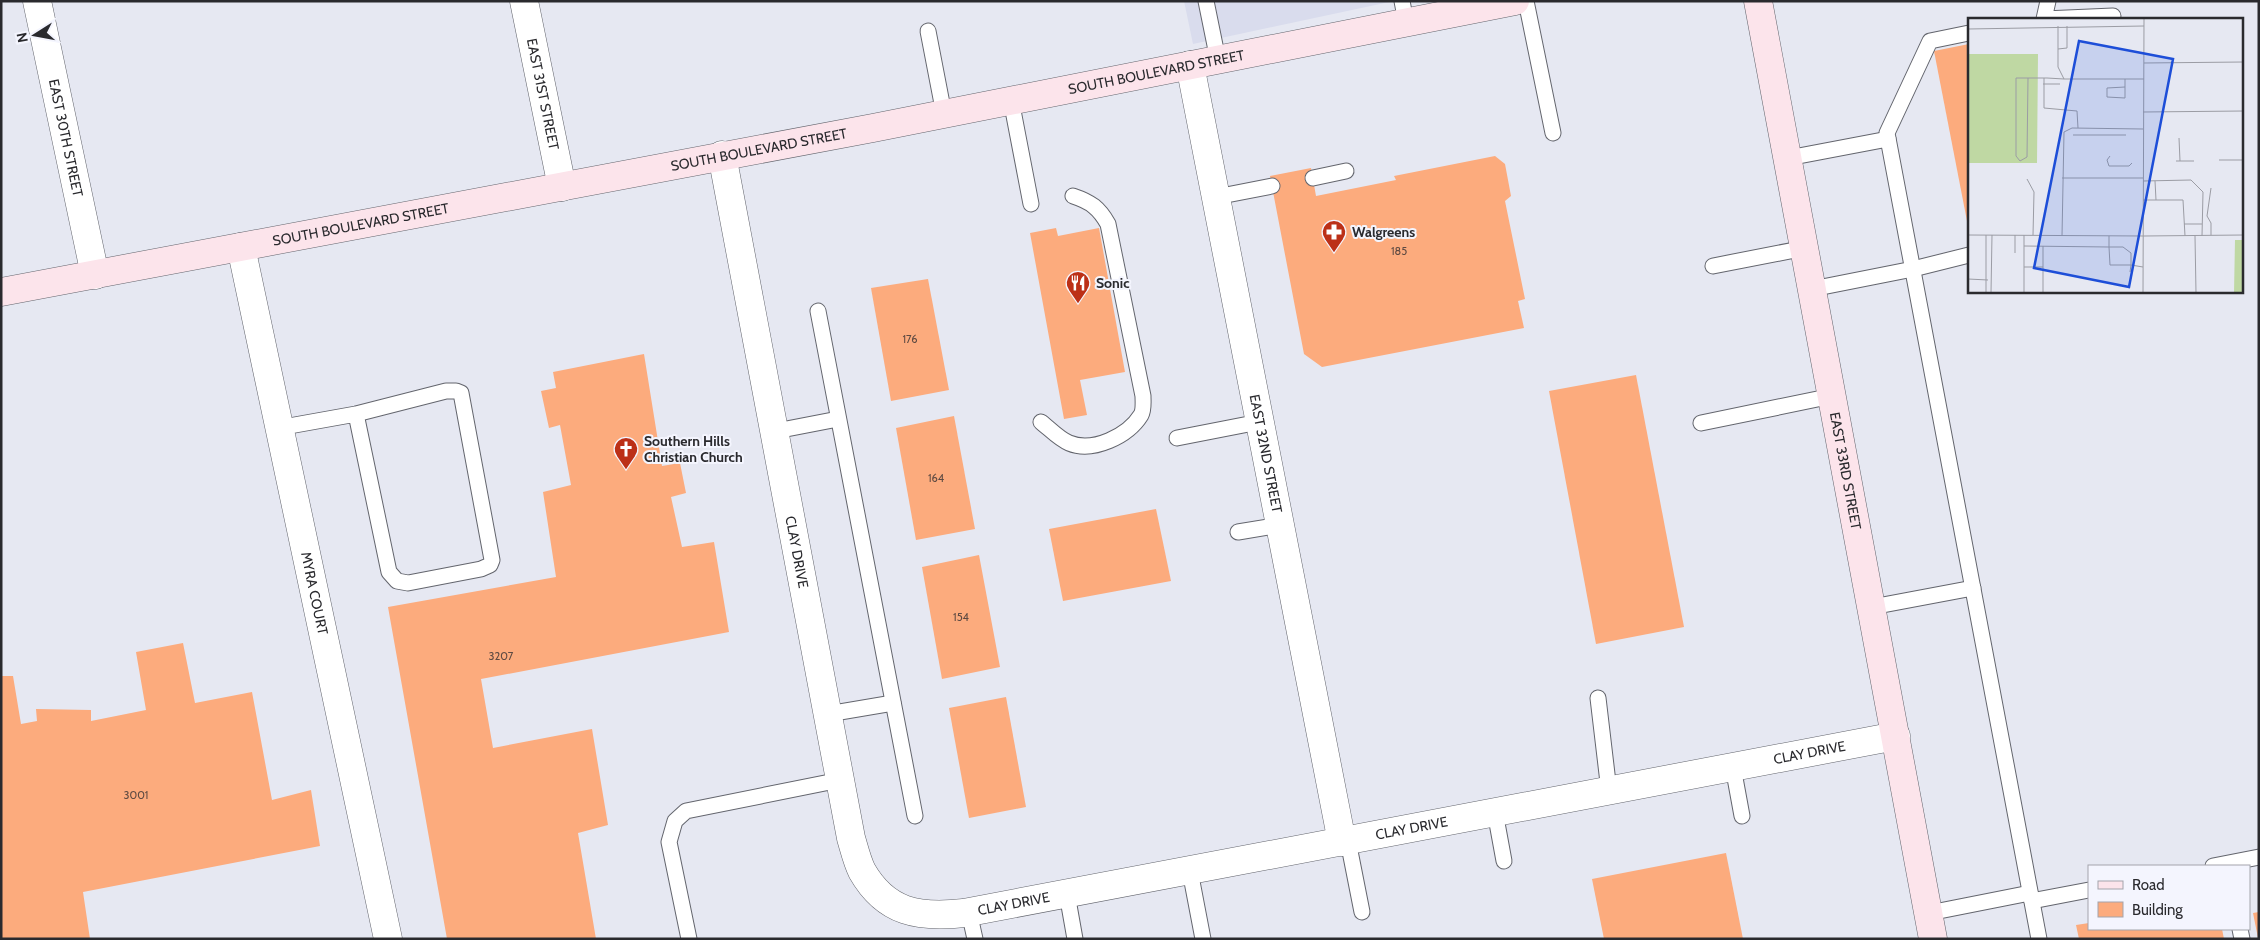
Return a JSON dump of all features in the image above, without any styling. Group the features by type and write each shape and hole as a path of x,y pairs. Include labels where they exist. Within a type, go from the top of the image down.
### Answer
{"main road":[{"name":"SOUTH BOULEVARD STREET","path":"1,292 562,187 1218,60 1404,12 1515,1"},
{"name":"EAST 33RD STREET","path":"1758,1 1931,926"}],"street":[{"name":"EAST 30TH STREET","path":"37,1 95,275"},
{"name":"EAST 31ST STREET","path":"524,1 562,187"},
{"name":"EAST 32ND STREET","path":"1190,65 1259,422 1345,841"},
{"name":"CLAY DRIVE","path":"722,155 776,431 851,838 861,870 874,889 896,907 918,915 938,916 969,912 1896,736"},
{"name":"MYRA COURT","path":"241,247 388,939"}],"lane":[{"path":"1206,1 1218,60"},
{"path":"1526,1 1552,134"},
{"path":"2044,18 2048,1"},
{"path":"2068,18 2113,16"},
{"path":"928,31 944,114"},
{"path":"1968,33 1930,41 1887,133 2039,939"},
{"path":"1012,100 1031,204"},
{"path":"1788,158 1888,140"},
{"path":"1313,178 1346,171"},
{"path":"1216,198 1272,186"},
{"path":"1041,422 1070,443 1085,446 1112,438 1126,430 1142,413 1143,396 1108,224 1101,210 1093,204 1073,196"},
{"path":"1713,266 1805,248"},
{"path":"1812,289 1913,269 1968,255"},
{"path":"818,311 915,816"},
{"path":"278,428 356,414 456,390 460,393 462,399 492,560 490,565 481,569 408,583 396,581 389,572 356,414"},
{"path":"1701,422 1832,396"},
{"path":"776,431 838,419"},
{"path":"1177,438 1259,422"},
{"path":"1238,532 1280,525"},
{"path":"1872,607 1973,588"},
{"path":"1598,698 1609,791"},
{"path":"828,714 893,703"},
{"path":"1733,767 1742,816"},
{"path":"689,939 669,842 675,821 686,810 840,780"},
{"path":"1495,812 1504,861"},
{"path":"1345,841 1362,912"},
{"path":"2222,865 2259,857"},
{"path":"1190,871 1204,939"},
{"path":"1931,926 2031,897 2088,890"},
{"path":"1067,894 1075,939"},
{"path":"969,912 975,939"}],"shaded area":[{"path":"1184,1 1394,1 1193,44"}],"building":[{"path":"1968,44 1968,221 1967,221 1934,51"},
{"name":"Walgreens","path":"1495,156 1505,164 1511,196 1505,201 1525,299 1518,301 1524,328 1322,367 1304,354 1270,176 1311,168 1316,196 1396,180 1394,176"},
{"name":"Sonic","path":"1056,228 1058,236 1099,228 1125,372 1080,380 1087,415 1064,419 1030,233"},
{"path":"928,279 949,390 891,401 871,288"},
{"path":"644,354 662,466 680,463 686,493 671,497 682,547 714,542 729,632 481,679 493,748 592,729 608,825 578,833 596,939 447,939 388,607 556,577 543,492 571,485 560,425 549,428 541,391 556,388 553,372"},
{"path":"1636,375 1684,627 1596,644 1549,391"},
{"path":"954,416 975,529 916,540 896,428"},
{"path":"1156,509 1171,581 1063,601 1049,529"},
{"path":"979,555 1000,667 942,679 922,567"},
{"path":"183,643 195,703 252,692 272,800 311,790 320,846 83,892 90,939 1,939 1,676 13,676 21,724 37,721 36,709 91,710 91,721 146,710 136,652"},
{"path":"1006,697 1026,807 969,818 949,708"},
{"path":"1726,853 1743,939 1604,939 1592,879"},
{"path":"2259,912 2259,938 2258,938 2253,913"},
{"path":"2088,923 2088,930 2222,930 2224,939 2079,939 2076,925"}],"place":[{"name":"Walgreens","path":"1334,253"},
{"name":"Sonic","path":"1078,304"},
{"name":"Southern Hills Christian Church","path":"626,470"}]}
